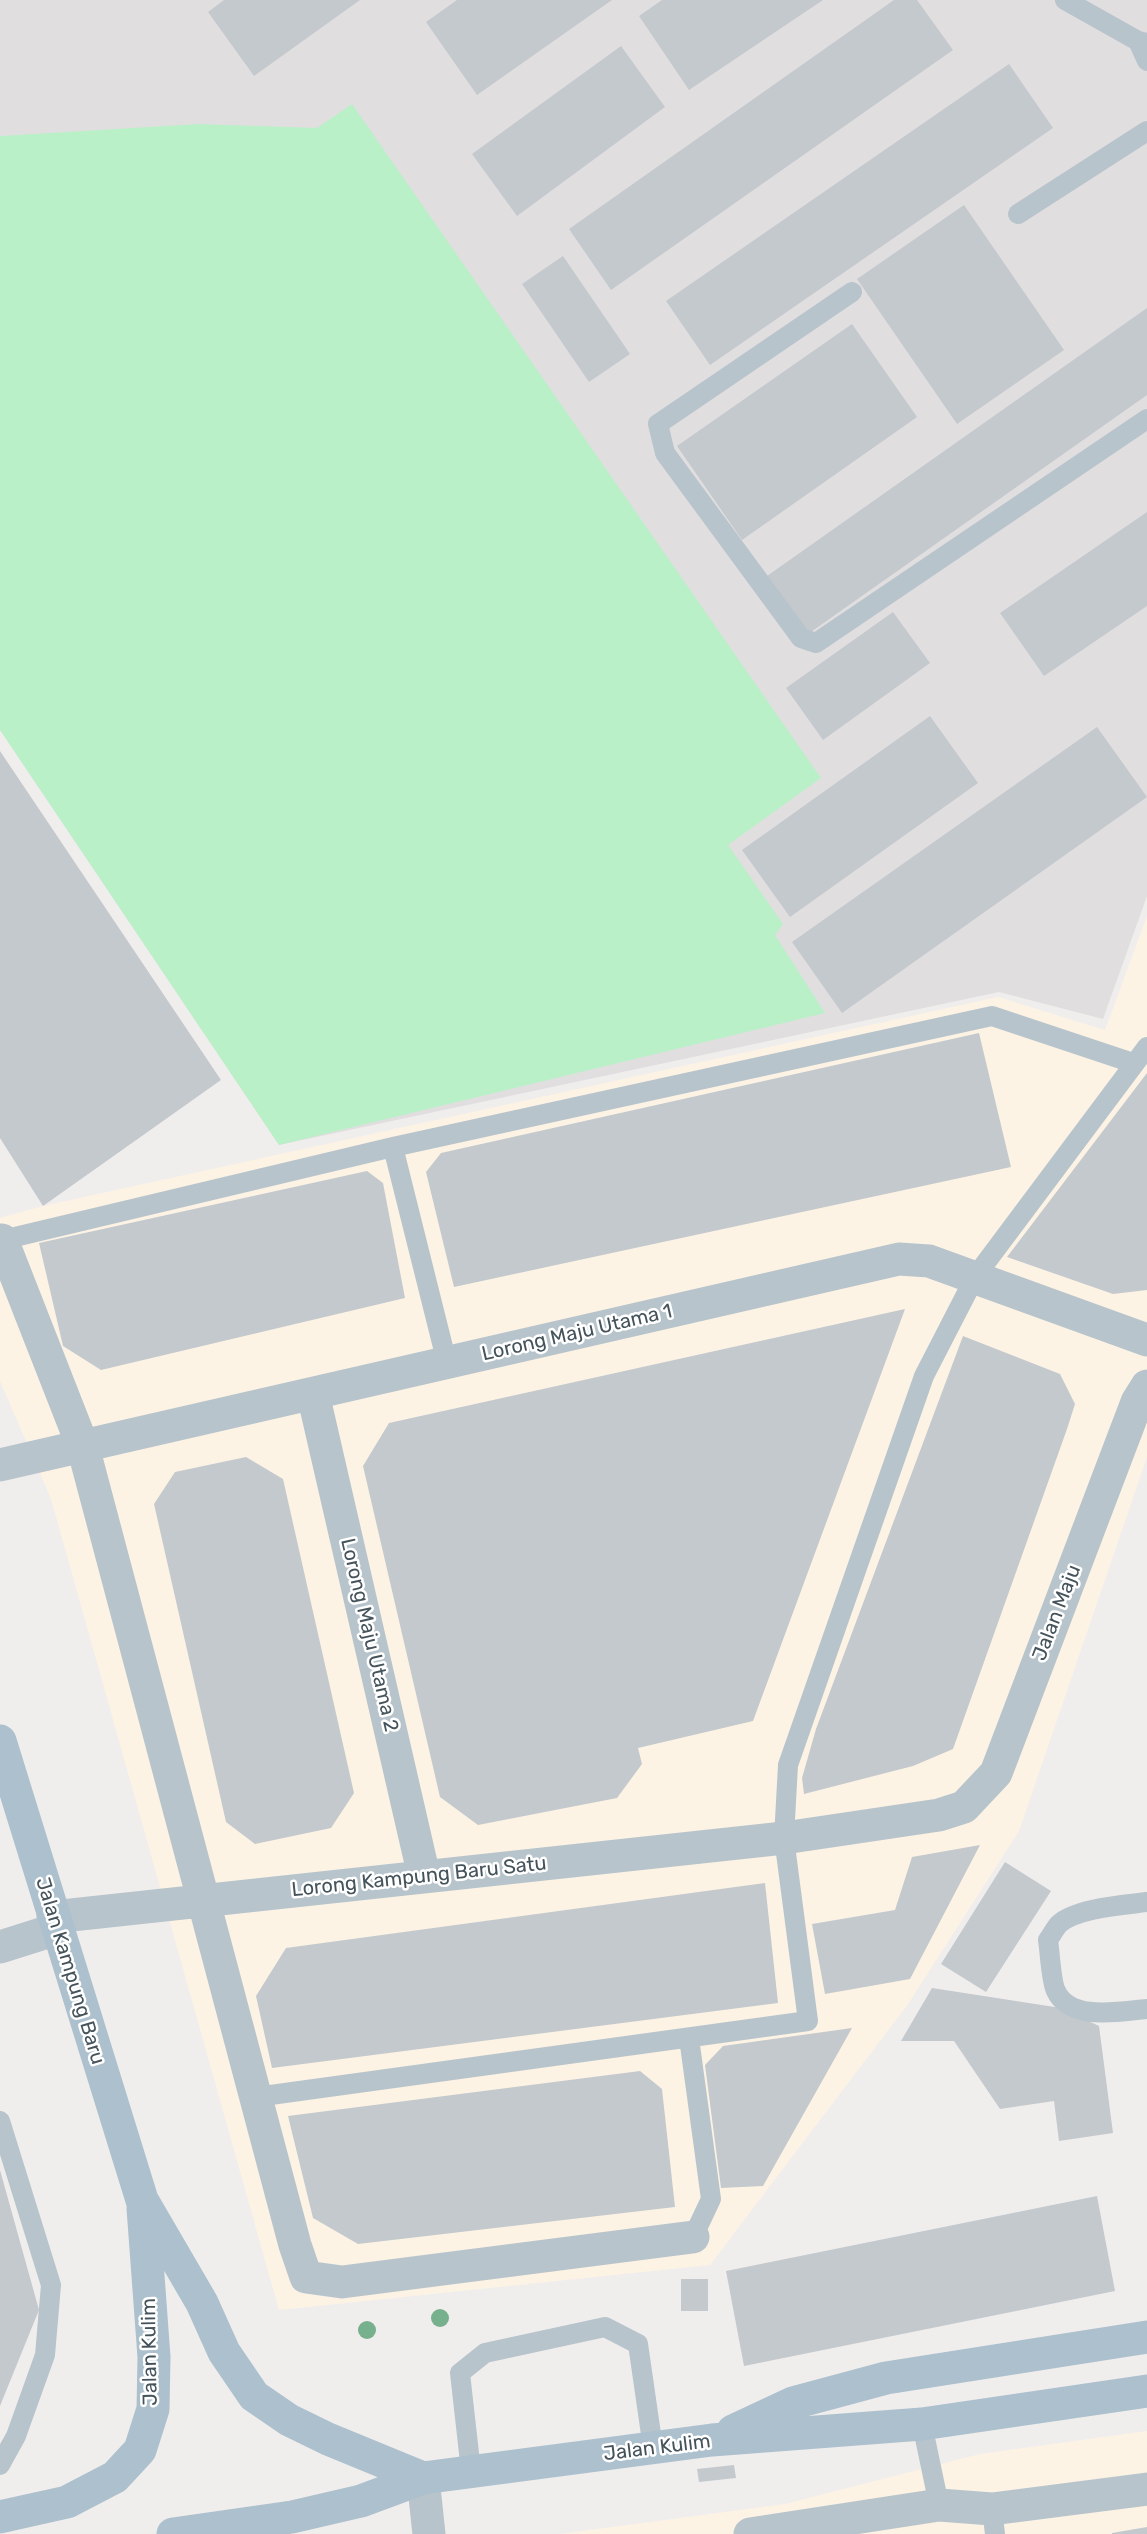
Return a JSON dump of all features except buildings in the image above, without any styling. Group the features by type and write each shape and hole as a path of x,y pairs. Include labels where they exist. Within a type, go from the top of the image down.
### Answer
{"main road":[{"name":"Jalan Kampung Baru","path":"0,1741 142,2200"},
{"path":"142,2200 202,2303 224,2352 254,2396 289,2420 328,2439 423,2478"},
{"name":"Jalan Kulim","path":"0,2517 67,2502 116,2477 140,2450 153,2409 154,2356 142,2200"},
{"path":"712,2440 793,2403 886,2378 1147,2337"},
{"name":"Jalan Kulim","path":"172,2534 293,2525 423,2478 712,2440 922,2424 1147,2391"}],"street":[{"path":"2,1240 82,1447 205,1900 295,2246 306,2277 342,2282 693,2237"},
{"name":"Lorong Maju Utama 1","path":"0,1465 899,1259 928,1261 1147,1340"},
{"name":"Jalan Maju","path":"784,1838 939,1815 964,1807 996,1773 1137,1402 1147,1386"},
{"name":"Lorong Maju Utama 2","path":"313,1394 424,1876"},
{"name":"Lorong Kampung Baru Satu","path":"0,1947 55,1923 205,1900 784,1838"},
{"path":"423,2478 429,2534"},
{"path":"750,2534 939,2505 994,2521 1147,2489"}],"lane":[{"path":"1065,0 1142,42 1147,61"},
{"path":"1018,214 1147,131"},
{"path":"852,292 658,424 665,453 801,638 816,643 1147,419"},
{"path":"2,1240 393,1147 992,1016 1133,1063"},
{"path":"256,2097 808,2021 784,1838 788,1765 924,1376 975,1277 1147,1047"},
{"path":"393,1147 447,1363"},
{"path":"1147,1902 1098,1908 1078,1915 1060,1923 1048,1940 1056,1992 1074,2009 1100,2013 1147,2009"},
{"path":"689,2038 711,2199 693,2237"},
{"path":"0,2121 51,2285 45,2355 16,2436 0,2465"},
{"path":"471,2472 460,2373 485,2353 605,2327 638,2344 653,2448"},
{"path":"922,2424 939,2505"}],"shaded area":[{"path":"0,0 1147,0 1147,896 1103,1019 999,992 279,1145 0,730"},
{"path":"1147,916 1147,1457 1019,1831 908,2004 710,2265 279,2310 51,1499 0,1381 0,1218 43,1206 998,997 1105,1030"},
{"path":"1147,2431 1147,2534 560,2534 785,2504 980,2454"}],"green space":[{"path":"352,104 821,778 728,845 783,924 775,935 825,1013 279,1145 0,730 0,136 198,124 317,128"}]}
